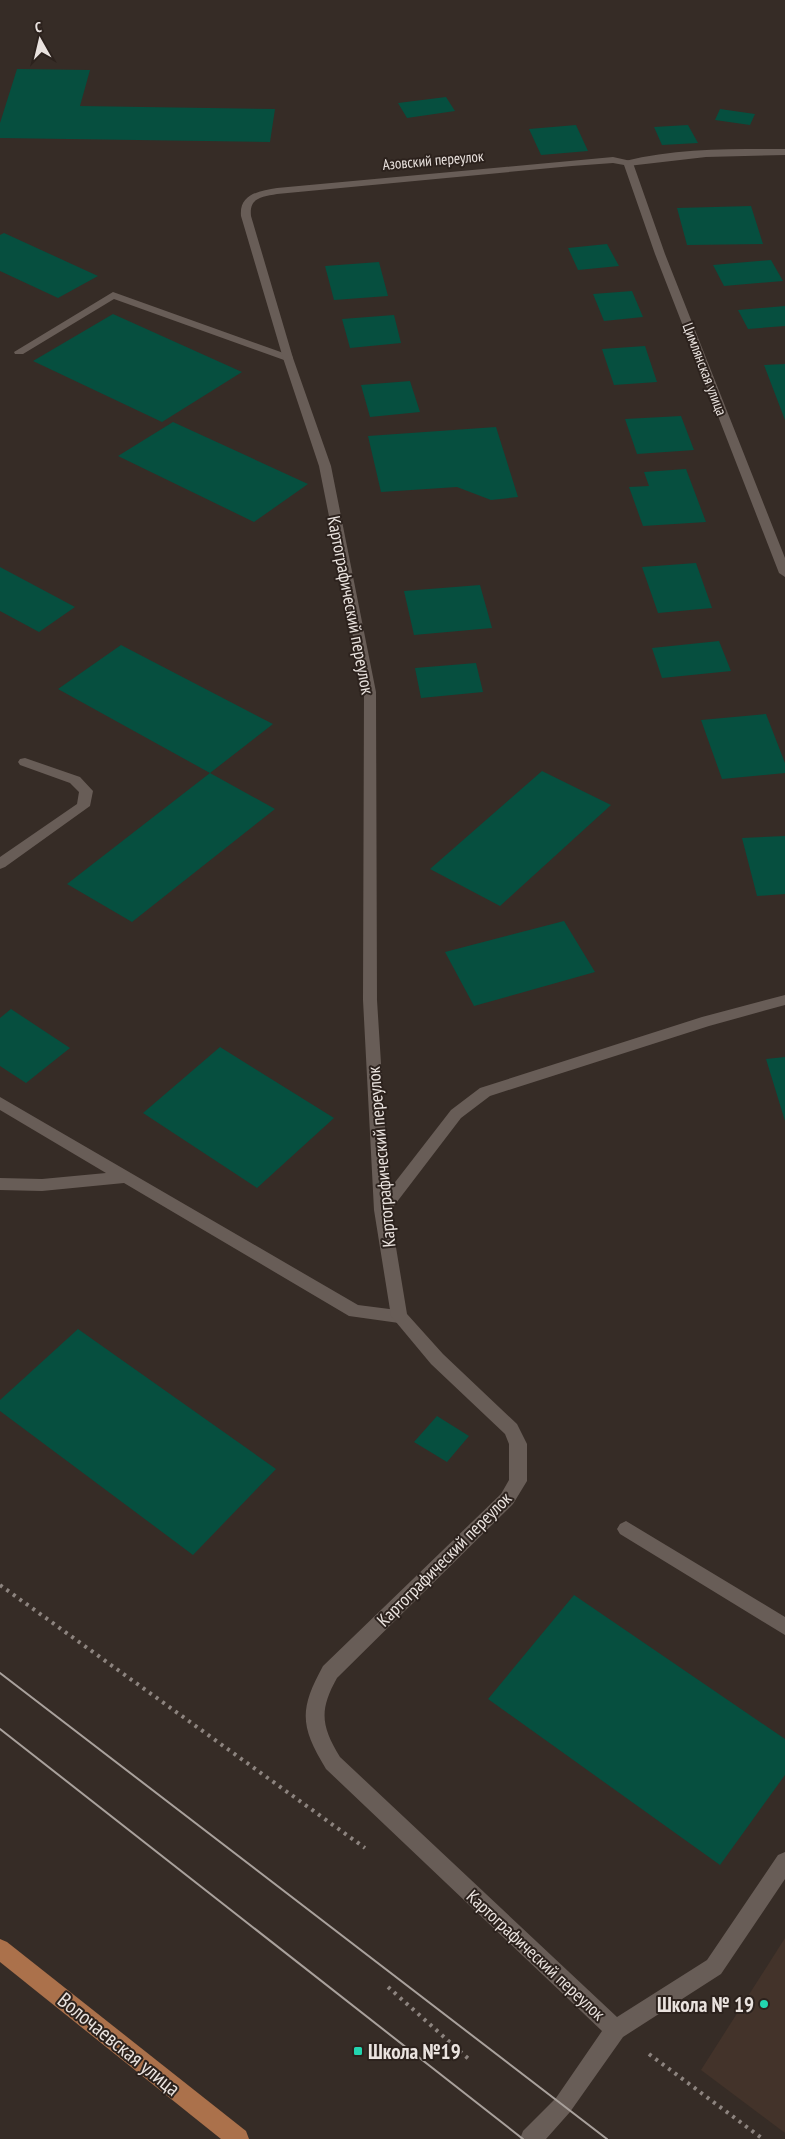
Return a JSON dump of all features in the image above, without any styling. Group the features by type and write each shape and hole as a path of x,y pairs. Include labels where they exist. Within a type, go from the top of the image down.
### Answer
{"main road":[{"name":"Волочаевская улица","path":"0,1949 238,2139"}],"street":[{"name":"Азовский переулок","path":"245,206 254,197 265,193 335,184 613,160 628,163 665,156 726,152 785,152"},
{"name":"Цимлянская улица","path":"628,163 663,263 785,573"},
{"name":"Картографический переулок","path":"245,206 288,358 325,466 370,692 370,1000 382,1210 399,1316 437,1359 510,1429 518,1444 518,1481 507,1499 330,1672 318,1692 313,1715 319,1741 332,1763 616,2030 563,2105 531,2139"},
{"path":"19,352 114,295 288,358"},
{"path":"0,864 83,806 86,791 75,780 25,762"},
{"path":"382,1210 456,1114 486,1092 707,1021 785,1000"},
{"path":"0,1103 237,1244 355,1311 399,1316"},
{"path":"0,1184 42,1185 127,1177"},
{"path":"626,1529 785,1628"},
{"path":"616,2030 714,1967 785,1862"}],"path":[{"path":"0,1585 368,1850"},
{"path":"388,1987 471,2061"},
{"path":"616,2030 763,2139"}],"shaded area":[{"name":"Школа № 19","path":"785,1938 785,2133 701,2070"}],"building":[{"path":"17,69 90,70 80,106 275,109 270,142 0,138 0,123"},
{"path":"446,97 455,111 407,118 398,103"},
{"path":"720,109 755,114 750,125 715,120"},
{"path":"576,125 588,151 541,155 529,129"},
{"path":"688,125 698,143 662,145 654,127"},
{"path":"751,206 763,244 687,245 677,208"},
{"path":"4,233 98,276 58,298 0,271 0,235"},
{"path":"607,244 619,266 578,270 568,248"},
{"path":"771,260 783,281 724,286 713,265"},
{"path":"379,262 388,296 334,300 325,266"},
{"path":"632,291 643,317 604,321 593,294"},
{"path":"785,306 785,326 748,329 738,310"},
{"path":"113,314 242,372 162,422 33,361"},
{"path":"394,315 401,343 350,348 342,319"},
{"path":"645,346 657,382 614,385 602,349"},
{"path":"785,364 785,420 764,365"},
{"path":"410,381 420,412 370,417 361,385"},
{"path":"681,416 694,450 637,454 625,419"},
{"path":"173,422 308,484 254,522 118,456"},
{"path":"496,427 518,497 491,500 457,487 381,492 368,436"},
{"path":"686,469 706,522 643,526 629,487 649,486 644,472"},
{"path":"696,563 712,608 658,613 642,567"},
{"path":"0,567 75,607 39,632 0,611"},
{"path":"480,585 492,628 414,635 404,591"},
{"path":"719,641 731,671 662,678 652,648"},
{"path":"121,645 273,724 210,773 58,689"},
{"path":"476,663 483,692 421,698 415,668"},
{"path":"766,714 785,763 785,773 722,779 701,720"},
{"path":"542,771 611,805 500,906 430,869"},
{"path":"210,773 275,809 132,922 67,884"},
{"path":"785,836 785,894 757,896 742,838"},
{"path":"564,921 595,972 474,1006 445,952"},
{"path":"11,1009 70,1048 26,1083 0,1066 0,1018"},
{"path":"220,1047 334,1118 257,1188 143,1113"},
{"path":"785,1057 785,1121 766,1059"},
{"path":"78,1329 276,1469 193,1555 0,1411 0,1400"},
{"path":"437,1416 469,1436 447,1462 414,1442"},
{"path":"574,1595 785,1739 785,1775 720,1865 488,1699"}],"tram line":[{"path":"0,1673 607,2139"},
{"path":"0,1729 523,2139"}],"place":[{"name":"Школа № 19","path":"764,2004"},
{"name":"Школа №19","path":"358,2051"}]}
